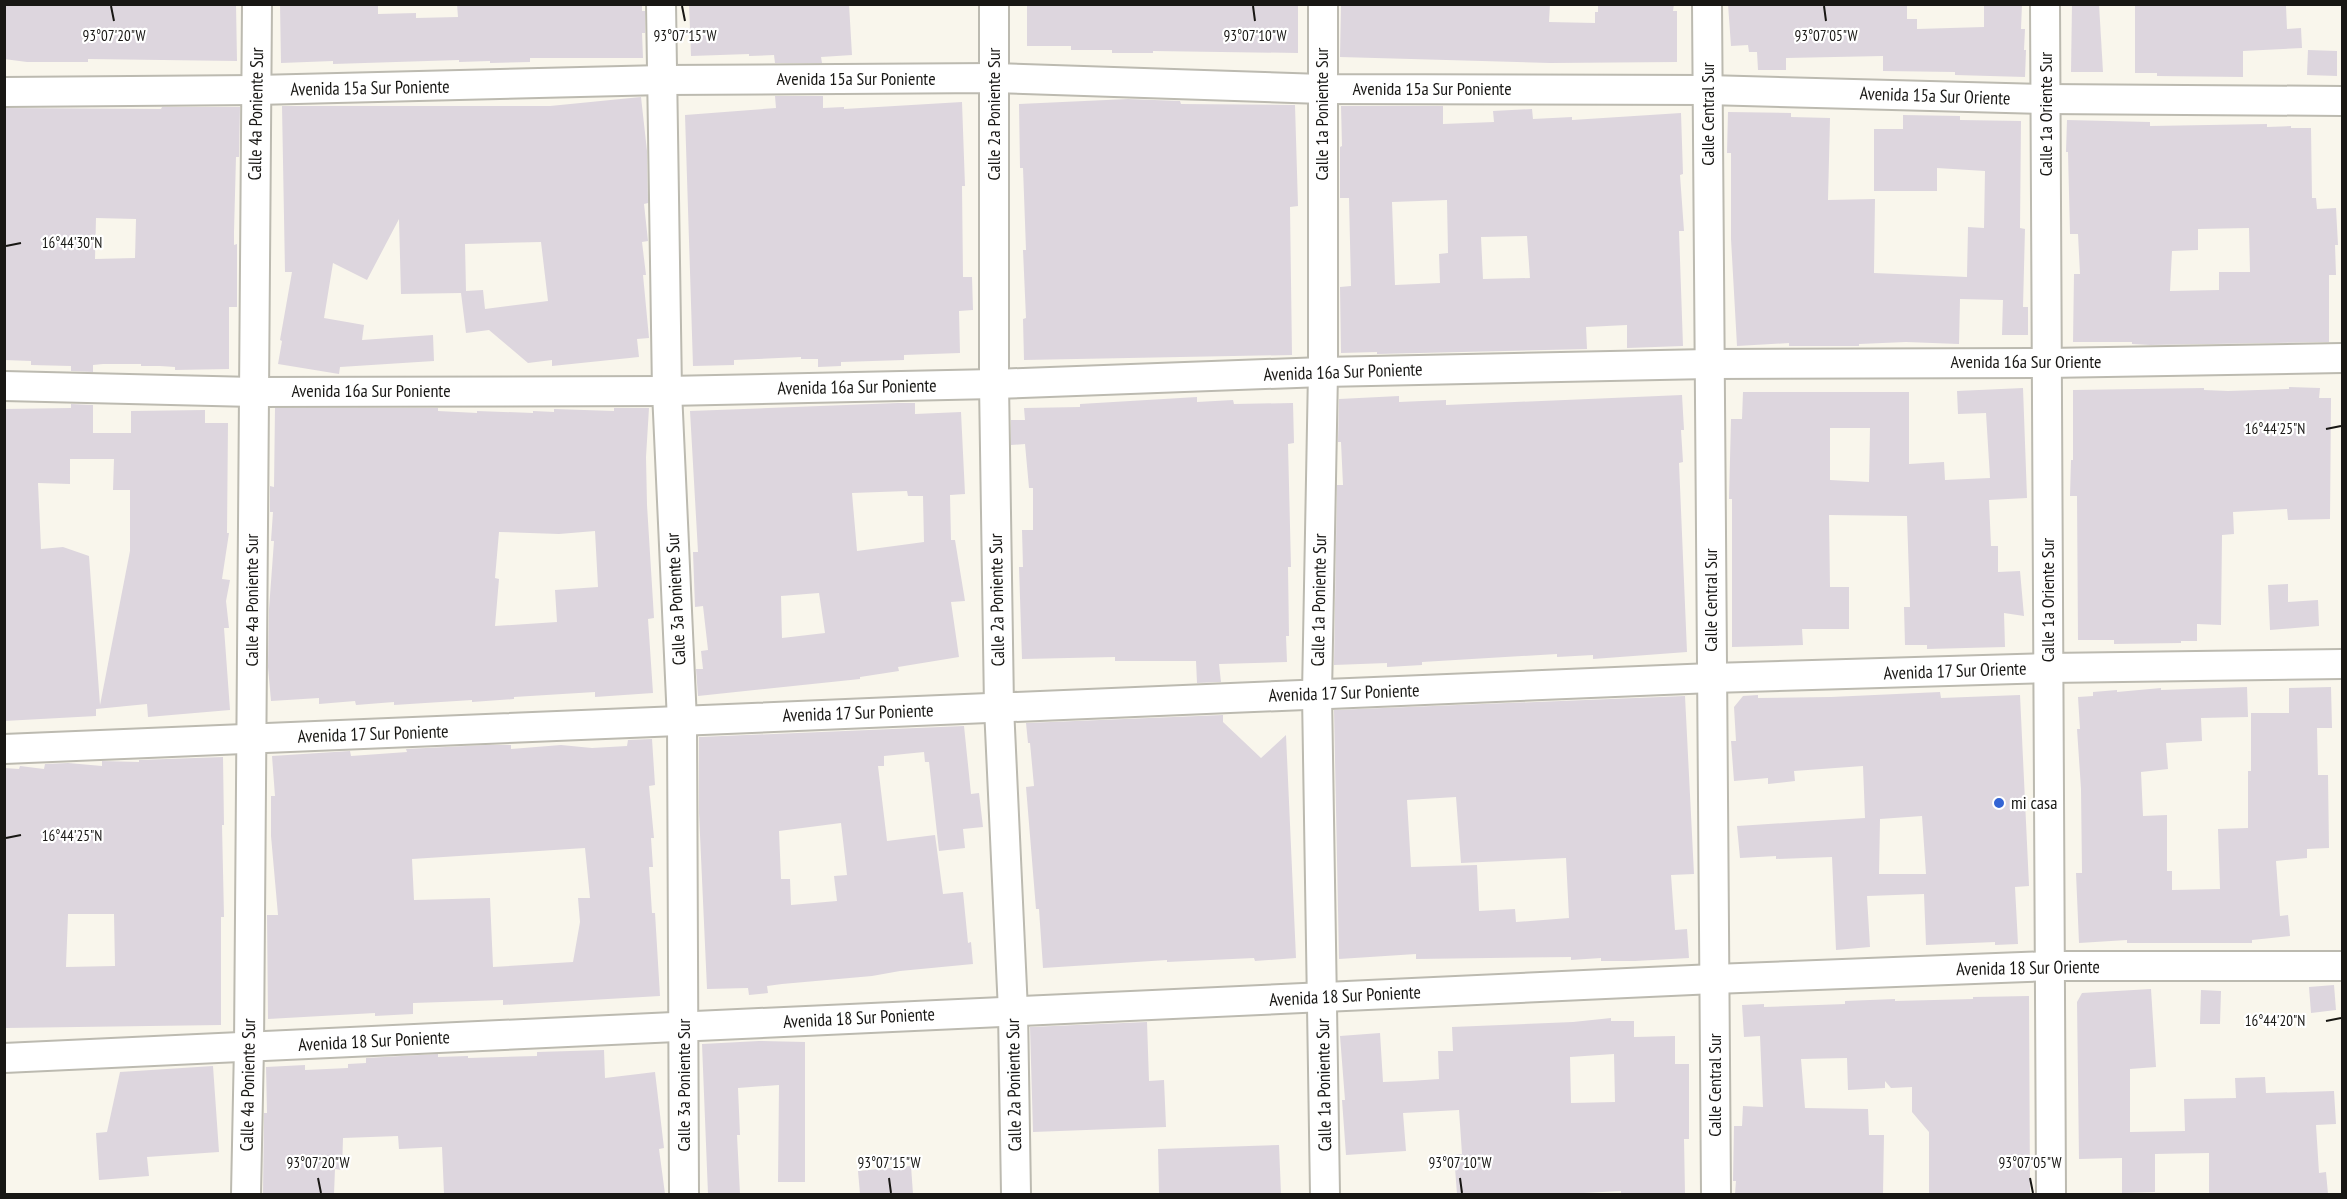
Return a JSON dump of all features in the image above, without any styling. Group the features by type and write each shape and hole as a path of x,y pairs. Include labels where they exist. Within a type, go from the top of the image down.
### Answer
{"street":[{"name":"Calle 4a Poniente Sur","path":"246,1194 257,4"},
{"name":"Calle 3a Poniente Sur","path":"661,4 667,391 682,721 684,1194"},
{"name":"Calle 2a Poniente Sur","path":"994,4 994,384 999,707 1013,1011 1016,1194"},
{"name":"Calle 1a Poniente Sur","path":"1323,4 1323,372 1317,694 1325,1194"},
{"name":"Calle Central Sur","path":"1707,4 1716,1194"},
{"name":"Calle 1a Oriente Sur","path":"2045,4 2051,1194"},
{"name":"Avenida 15a Sur Poniente","path":"4,92 256,90 663,80 994,78 1322,89 1707,90"},
{"name":"Avenida 15a Sur Oriente","path":"1707,90 2046,99 2343,101"},
{"name":"Avenida 16a Sur Oriente","path":"1709,364 2047,363 2343,358"},
{"name":"Avenida 16a Sur Poniente","path":"4,386 254,392 667,391 994,384 1323,372 1709,364"},
{"name":"Avenida 17 Sur Oriente","path":"1712,678 2049,668 2343,664"},
{"name":"Avenida 17 Sur Poniente","path":"4,749 1712,678"},
{"name":"Avenida 18 Sur Oriente","path":"1714,979 2050,966 2343,966"},
{"name":"Avenida 18 Sur Poniente","path":"4,1058 1714,979"}],"building":[{"path":"4,4 236,4 237,61 88,59 88,62 27,62 4,59"},
{"path":"280,4 378,4 378,14 416,13 416,18 458,17 457,4 642,4 642,11 645,11 645,33 642,33 643,58 530,58 530,62 490,63 490,61 459,62 459,60 333,64 333,61 281,63"},
{"path":"689,4 849,4 852,55 821,57 822,63 775,63 774,55 691,56"},
{"path":"1027,4 1298,4 1298,53 1153,51 1153,53 1112,53 1112,50 1071,50 1071,46 1027,46"},
{"path":"1341,4 1550,4 1549,22 1595,23 1598,4 1674,4 1673,11 1677,11 1677,62 1550,63 1340,57"},
{"path":"1728,4 1907,4 1907,19 1917,19 1917,29 1984,27 1984,4 2022,4 2021,29 2025,29 2024,50 2026,50 2025,77 1955,75 1955,72 1883,71 1883,56 1786,58 1786,70 1758,70 1757,52 1749,52 1748,45 1731,46"},
{"path":"2072,4 2099,4 2103,72 2071,72"},
{"path":"2135,4 2286,6 2287,29 2301,28 2302,48 2243,51 2243,77 2157,76 2157,73 2135,73"},
{"path":"2308,50 2337,51 2337,76 2307,75"},
{"path":"775,96 823,96 823,108 844,107 844,109 962,102 965,186 962,186 963,277 972,277 973,310 959,311 960,353 904,355 904,360 841,362 841,366 818,367 818,359 801,359 801,357 734,360 734,365 693,366 685,115 776,108"},
{"path":"641,97 647,151 648,203 644,204 648,241 642,242 649,338 637,339 639,357 552,366 552,360 528,363 489,330 466,333 461,293 401,294 399,219 367,280 333,263 324,318 364,325 362,340 433,335 434,361 340,367 339,374 278,364 292,272 285,272 282,106 550,106","holes":["541,242 548,301 485,309 483,290 466,291 465,244"]},
{"path":"1128,99 1180,101 1181,104 1295,105 1298,206 1290,207 1292,355 1024,360 1023,319 1026,318 1023,250 1026,250 1023,168 1020,168 1019,104"},
{"path":"1341,106 1443,106 1443,124 1494,122 1493,111 1532,109 1533,119 1572,117 1572,120 1681,113 1683,174 1680,175 1684,231 1679,231 1683,346 1627,348 1627,325 1586,327 1587,349 1341,353 1340,287 1351,286 1349,198 1340,198 1340,147 1342,146","holes":["1447,200 1448,253 1439,254 1440,283 1395,285 1392,202","1527,236 1530,278 1483,279 1481,237"]},
{"path":"162,107 240,107 234,232 234,245 237,244 237,307 229,307 229,369 175,370 175,367 141,366 141,364 103,364 93,365 93,372 71,371 71,366 31,365 31,361 4,360 4,108 161,109","holes":["96,218 136,219 135,258 95,259"]},
{"path":"1728,112 1791,113 1791,117 1830,118 1828,200 1875,199 1874,273 1967,277 1968,227 1984,228 1985,171 1937,168 1937,191 1874,191 1874,129 1903,129 1903,115 1960,116 1960,120 2021,121 2020,228 2025,229 2023,307 2028,307 2028,335 2002,335 2003,300 1960,299 1959,344 1906,342 1859,344 1859,346 1789,346 1789,343 1737,346 1731,239 1731,153 1727,153"},
{"path":"2067,120 2150,122 2150,126 2267,124 2267,127 2311,128 2312,198 2316,198 2317,209 2336,208 2338,245 2335,245 2336,275 2329,275 2329,342 2150,345 2132,344 2132,342 2073,342 2074,274 2080,274 2078,234 2070,234 2068,152 2066,152","holes":["2249,228 2250,272 2219,272 2219,290 2170,291 2172,251 2198,250 2198,229"]},
{"path":"2289,387 2320,388 2319,398 2331,398 2330,519 2288,520 2287,509 2233,512 2234,534 2222,535 2221,625 2197,624 2197,641 2114,644 2114,640 2078,640 2077,496 2070,496 2071,460 2073,460 2073,390 2204,388 2204,390 2228,391 2289,389"},
{"path":"2023,388 2027,498 1989,500 1991,546 1998,546 1998,572 2020,571 2024,616 2004,613 2005,647 1927,649 1927,645 1905,645 1904,607 1910,607 1907,516 1829,515 1830,587 1849,587 1849,629 1802,629 1803,645 1732,647 1732,499 1729,499 1731,419 1742,419 1743,392 1909,392 1909,464 1944,462 1945,480 1990,478 1986,413 1958,414 1957,391","holes":["1830,428 1870,428 1869,482 1830,480"]},
{"path":"1682,395 1683,462 1679,463 1687,652 1593,659 1593,655 1557,657 1557,654 1422,662 1422,665 1387,667 1387,663 1334,665 1337,485 1343,485 1341,442 1338,442 1339,399 1399,396 1399,402 1446,400 1446,405"},
{"path":"1197,397 1197,402 1233,400 1234,404 1293,403 1294,443 1288,444 1291,567 1288,567 1287,662 1219,664 1221,682 1197,683 1196,661 1115,661 1115,657 1022,659 1019,567 1023,567 1022,530 1033,530 1033,488 1029,488 1025,444 1011,445 1011,420 1025,420 1024,408 1080,407 1080,404"},
{"path":"915,403 915,414 961,412 965,494 950,495 951,540 955,540 965,601 951,602 959,657 898,667 899,671 860,677 860,679 698,696 696,669 703,669 701,651 708,650 703,606 695,607 693,552 698,552 690,411","holes":["907,491 908,496 923,496 924,542 857,551 852,493","819,593 825,633 782,638 781,596"]},
{"path":"71,404 93,405 93,433 131,433 131,411 205,410 205,423 228,423 227,533 229,533 222,579 230,580 226,601 229,628 224,628 230,710 148,717 147,704 96,709 96,716 4,721 4,409 71,408","holes":["70,459 114,459 113,490 130,490 130,551 100,705 89,556 63,547 41,549 38,483 70,484"]},
{"path":"275,408 438,408 438,411 533,413 533,411 554,412 554,409 614,411 614,408 649,408 646,457 647,505 654,618 648,619 653,693 595,697 595,692 472,702 472,700 394,705 394,702 356,705 355,701 319,704 319,698 271,701 268,667 269,609 274,541 271,541 273,512 270,512 270,486 274,487","holes":["595,531 598,587 555,590 557,622 495,626 499,579 495,578 499,532 559,534"]},
{"path":"2288,584 2288,602 2318,600 2319,626 2270,630 2268,585"},
{"path":"2247,687 2248,717 2201,718 2202,741 2166,743 2168,769 2141,772 2143,816 2167,815 2167,871 2172,871 2172,890 2220,889 2218,829 2248,828 2251,713 2289,713 2289,688 2331,687 2332,728 2317,728 2318,775 2328,775 2329,848 2307,849 2307,858 2276,861 2280,916 2288,915 2290,936 2252,940 2252,943 2127,943 2127,940 2079,943 2076,873 2082,873 2078,697 2093,696 2093,692 2117,690 2117,692 2161,688 2161,690"},
{"path":"1940,692 1941,698 2020,695 2029,886 2015,887 2018,944 1995,945 1995,942 1926,945 1924,894 1867,896 1870,947 1836,950 1832,857 1740,858 1737,826 1865,818 1863,766 1794,771 1795,781 1768,784 1768,778 1734,781 1731,741 1736,741 1734,707 1743,696 1758,695 1758,698","holes":["1922,816 1926,874 1879,874 1880,819"]},
{"path":"1685,696 1694,874 1671,875 1675,930 1687,929 1689,958 1635,961 1601,961 1601,958 1571,960 1571,957 1416,959 1416,954 1339,959 1334,710","holes":["1456,797 1461,863 1566,858 1569,918 1516,922 1515,909 1479,911 1477,865 1411,867 1407,800"]},
{"path":"1223,715 1223,722 1261,758 1286,735 1296,958 1255,961 1254,958 1167,962 1167,960 1043,968 1026,787 1034,786 1026,723"},
{"path":"964,726 971,794 979,793 983,827 963,829 965,848 939,851 929,762 925,762 924,752 884,756 884,766 878,766 887,841 935,835 943,894 963,892 968,943 971,942 973,964 767,986 768,993 749,995 748,988 707,989 699,813 699,737","holes":["841,823 847,875 834,876 837,901 791,905 790,879 781,879 779,831"]},
{"path":"652,739 655,785 649,786 654,838 651,838 653,867 649,867 652,913 655,913 660,996 503,1005 503,1000 413,1003 413,1014 375,1016 375,1013 268,1019 267,915 278,915 271,836 271,796 275,796 272,756 350,751 351,756 407,752 406,749 486,745 511,745 511,749 561,745 592,748 627,746 628,740","holes":["585,848 590,898 578,898 580,922 573,962 493,967 490,898 414,900 412,859"]},
{"path":"223,757 224,917 221,917 221,1025 6,1028 4,768 19,769 20,766 44,769 45,764 68,763 102,766 102,761 139,762 139,760","holes":["68,914 114,914 115,966 66,967"]},
{"path":"2334,985 2336,1010 2311,1013 2309,987"},
{"path":"2151,989 2156,1067 2130,1069 2130,1132 2185,1131 2184,1099 2236,1098 2235,1078 2265,1077 2266,1093 2334,1091 2336,1124 2316,1125 2319,1173 2326,1172 2328,1194 2209,1194 2209,1153 2155,1154 2155,1192 2122,1193 2122,1158 2079,1159 2077,1002 2082,993"},
{"path":"2201,990 2221,991 2220,1024 2200,1024"},
{"path":"2029,996 2030,1194 1929,1194 1929,1132 1912,1112 1912,1087 1891,1088 1885,1081 1885,1088 1848,1090 1847,1058 1801,1059 1805,1108 1868,1109 1869,1135 1884,1135 1883,1194 1735,1194 1736,1181 1733,1181 1734,1126 1742,1126 1743,1106 1763,1107 1760,1036 1744,1037 1742,1005 1764,1004 1764,1007 1845,1004 1845,1001"},
{"path":"1611,1018 1611,1021 1634,1021 1634,1037 1675,1036 1675,1064 1689,1064 1689,1139 1684,1139 1685,1194 1621,1194 1621,1191 1565,1194 1457,1194 1454,1155 1462,1154 1459,1110 1403,1113 1406,1151 1346,1155 1340,1036 1380,1033 1383,1082 1410,1081 1439,1079 1438,1051 1453,1051 1452,1027 1573,1022","holes":["1614,1054 1615,1102 1571,1103 1570,1057"]},
{"path":"1147,1022 1149,1081 1164,1080 1166,1127 1033,1132 1030,1027"},
{"path":"759,1041 805,1042 805,1182 778,1182 779,1085 738,1088 740,1135 737,1135 740,1194 708,1194 702,1044"},
{"path":"604,1050 605,1078 655,1072 664,1148 659,1149 665,1194 444,1194 442,1147 399,1149 398,1136 343,1138 342,1170 335,1169 334,1194 263,1194 264,1113 267,1113 266,1067 305,1065 305,1070 348,1068 348,1064 366,1063 366,1058 438,1054 438,1057 468,1056 468,1058 537,1056 537,1052"},
{"path":"213,1066 219,1152 147,1157 149,1176 99,1180 96,1133 107,1132 120,1072"},
{"path":"1279,1145 1281,1194 1159,1194 1158,1149"},
{"path":"911,1166 913,1194 860,1194 858,1171"}],"place":[{"name":"mi casa","path":"1999,803"}]}
